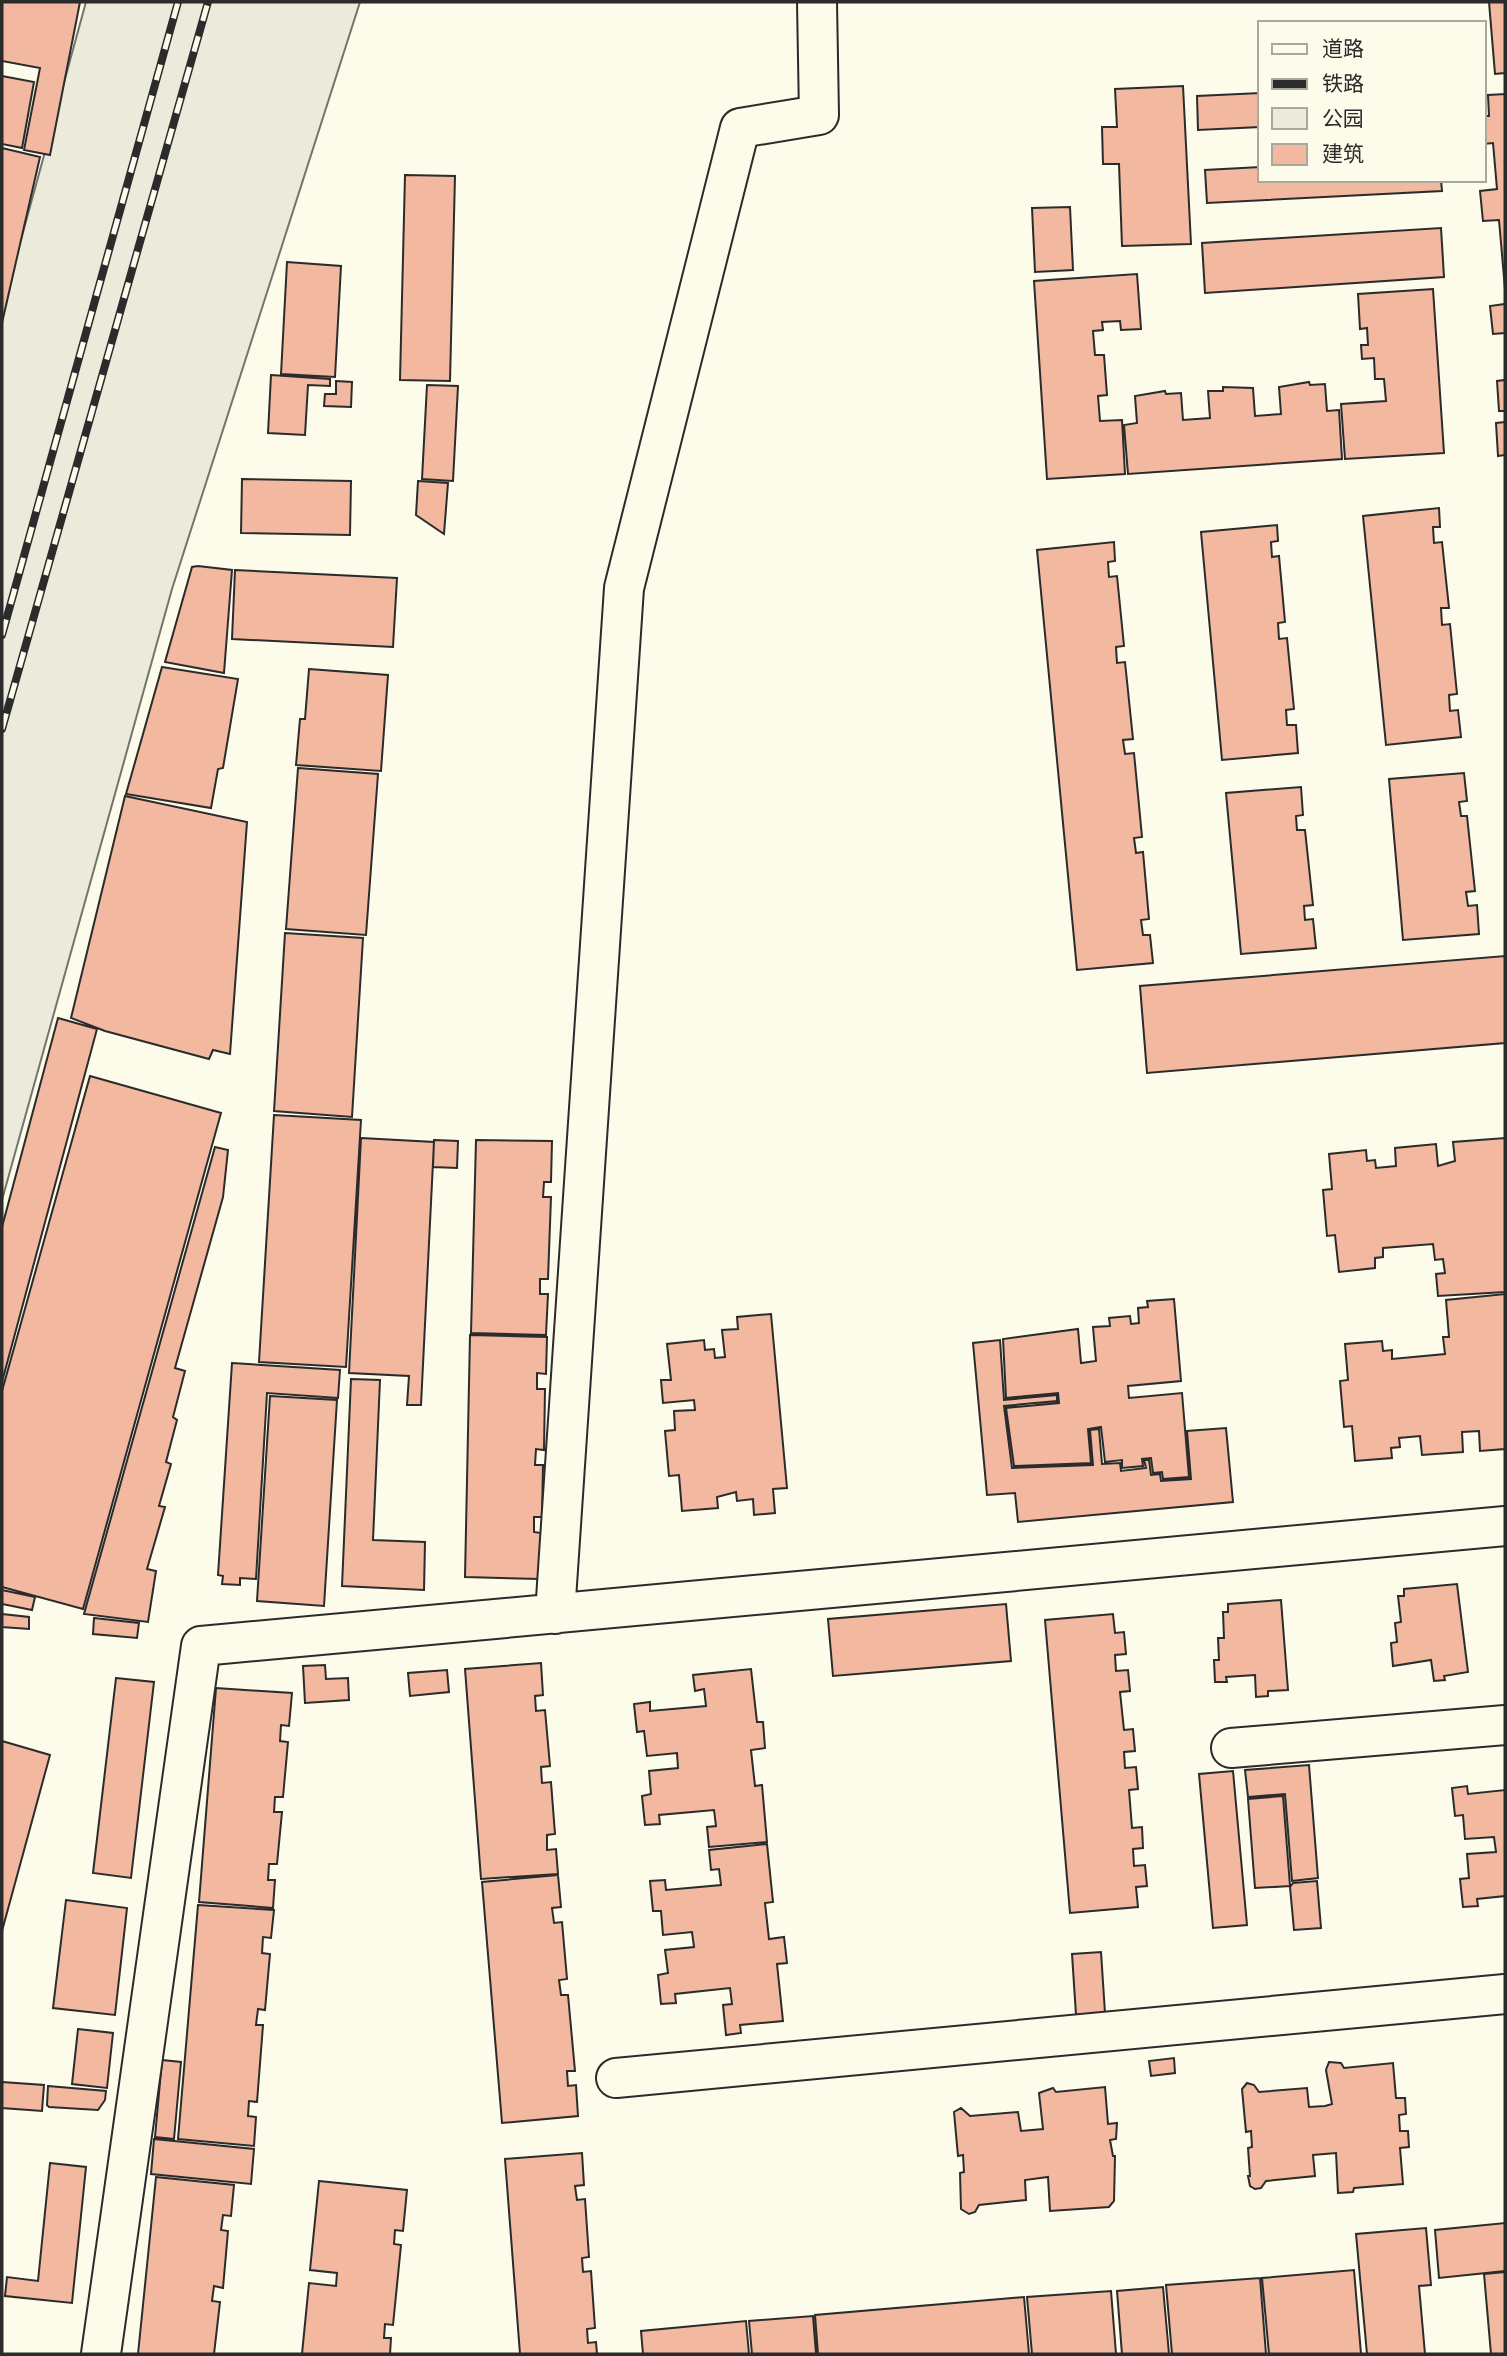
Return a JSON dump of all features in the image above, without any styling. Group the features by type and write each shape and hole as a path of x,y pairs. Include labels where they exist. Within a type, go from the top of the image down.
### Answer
{"street":[{"path":"555,1614 624,588 740,128 819,115 817,2"},
{"path":"101,2354 201,1646 1505,1526"},
{"path":"1231,1748 1505,1726"},
{"path":"616,2078 1505,1994"}],"green space":[{"path":"86,2 360,2 172,589 2,1200 2,309"}],"building":[{"path":"2,2 80,2 50,155 24,150 40,68 2,61"},
{"path":"1489,2 1505,2 1505,73 1495,74"},
{"path":"2,76 34,82 22,148 2,144"},
{"path":"1183,86 1191,244 1122,246 1119,164 1103,164 1102,127 1117,127 1115,89"},
{"path":"1258,93 1258,127 1198,130 1197,96"},
{"path":"1505,94 1505,289 1499,220 1483,221 1480,191 1497,189 1493,143 1486,144 1488,95"},
{"path":"2,148 40,157 2,323"},
{"path":"1258,167 1258,182 1441,182 1442,191 1207,203 1205,170"},
{"path":"405,175 455,176 450,381 400,380"},
{"path":"1070,207 1073,270 1035,272 1032,208"},
{"path":"1441,228 1444,277 1205,293 1202,243"},
{"path":"287,262 341,266 335,377 281,374"},
{"path":"1137,274 1141,329 1121,330 1120,321 1102,322 1103,330 1093,331 1095,355 1104,355 1107,395 1098,396 1100,421 1122,420 1125,474 1047,479 1034,281"},
{"path":"1433,289 1444,453 1345,459 1341,404 1386,401 1384,379 1375,379 1374,358 1362,359 1361,345 1368,345 1367,328 1360,329 1358,294"},
{"path":"1505,304 1505,333 1493,334 1490,306"},
{"path":"271,375 330,379 330,386 308,385 305,435 268,433"},
{"path":"1505,380 1505,411 1499,411 1497,381"},
{"path":"336,381 352,382 351,407 324,406 325,394 336,394"},
{"path":"1309,382 1310,385 1325,384 1327,411 1339,410 1342,459 1128,474 1124,425 1137,423 1135,396 1165,391 1166,394 1181,393 1183,420 1210,418 1208,391 1223,391 1223,387 1253,388 1255,416 1281,414 1279,387"},
{"path":"427,385 458,386 453,481 422,479"},
{"path":"1505,422 1505,455 1498,456 1496,423"},
{"path":"242,479 351,481 350,535 241,533"},
{"path":"418,481 448,483 444,534 416,515"},
{"path":"1439,508 1440,527 1433,527 1434,543 1442,542 1449,608 1441,608 1442,625 1450,624 1457,694 1449,695 1450,711 1458,710 1461,737 1386,745 1363,516"},
{"path":"1277,525 1278,541 1271,542 1272,557 1279,556 1285,622 1278,623 1279,639 1287,638 1294,709 1286,710 1287,725 1296,725 1298,753 1222,760 1201,532"},
{"path":"1114,542 1115,561 1108,562 1109,577 1117,576 1124,646 1116,647 1117,663 1125,662 1133,739 1123,740 1125,754 1134,753 1142,837 1134,838 1136,853 1143,852 1149,919 1141,920 1143,935 1150,935 1153,963 1077,970 1037,550"},
{"path":"192,567 232,570 224,673 165,662"},
{"path":"235,570 397,578 393,647 232,639"},
{"path":"162,667 238,679 223,768 218,769 211,808 126,794"},
{"path":"309,669 388,675 381,771 296,765 300,719 305,719"},
{"path":"298,768 378,774 366,935 286,929"},
{"path":"1464,773 1467,801 1459,802 1461,816 1467,816 1475,891 1466,892 1468,906 1477,905 1479,934 1403,940 1389,779"},
{"path":"1301,787 1303,815 1296,816 1297,830 1305,830 1313,905 1304,906 1305,920 1313,919 1316,948 1241,954 1226,793"},
{"path":"125,796 247,822 230,1054 213,1050 209,1059 105,1031 71,1018"},
{"path":"285,933 363,938 352,1117 274,1111"},
{"path":"1505,956 1505,1043 1147,1073 1140,986"},
{"path":"58,1018 97,1029 2,1382 2,1227"},
{"path":"90,1076 221,1113 83,1609 2,1587 2,1391"},
{"path":"274,1115 361,1120 346,1367 259,1362"},
{"path":"361,1138 434,1142 421,1405 407,1405 409,1376 349,1373"},
{"path":"1505,1138 1505,1292 1438,1296 1436,1274 1445,1273 1443,1259 1435,1260 1433,1244 1383,1248 1383,1257 1375,1258 1375,1268 1339,1272 1335,1235 1327,1236 1323,1190 1332,1189 1329,1154 1366,1150 1367,1161 1375,1160 1376,1168 1396,1166 1395,1148 1436,1144 1438,1166 1455,1161 1453,1142"},
{"path":"434,1140 458,1141 457,1168 433,1167"},
{"path":"476,1140 552,1141 551,1182 544,1182 543,1197 551,1197 548,1279 540,1279 540,1294 548,1294 546,1335 471,1333"},
{"path":"215,1147 228,1150 223,1197 175,1368 185,1371 173,1417 177,1420 166,1462 171,1464 159,1506 165,1507 147,1569 156,1571 148,1622 84,1614"},
{"path":"1505,1294 1505,1449 1480,1451 1479,1431 1462,1432 1463,1452 1422,1455 1420,1436 1399,1438 1400,1447 1391,1448 1392,1458 1355,1461 1352,1426 1344,1427 1340,1381 1348,1380 1345,1344 1382,1341 1383,1351 1392,1350 1392,1359 1445,1354 1443,1337 1449,1337 1446,1300"},
{"path":"1174,1299 1181,1381 1128,1386 1129,1398 1182,1393 1189,1477 1163,1479 1162,1472 1153,1473 1151,1458 1142,1459 1143,1466 1122,1468 1122,1460 1105,1462 1101,1427 1088,1429 1091,1463 1014,1466 1006,1408 1059,1403 1058,1393 1006,1398 1003,1339 1078,1329 1081,1363 1096,1361 1093,1327 1110,1326 1109,1318 1130,1316 1131,1324 1139,1323 1138,1308 1148,1307 1147,1301"},
{"path":"771,1314 787,1488 773,1489 775,1513 754,1515 753,1499 737,1501 736,1492 717,1497 718,1508 682,1511 679,1475 669,1476 665,1431 675,1430 674,1411 695,1410 694,1400 663,1403 661,1380 671,1380 667,1344 704,1340 705,1350 714,1349 715,1358 725,1357 722,1330 738,1329 737,1317"},
{"path":"470,1335 547,1337 546,1374 537,1373 537,1389 545,1389 544,1450 536,1449 535,1465 543,1465 542,1517 534,1517 534,1532 541,1533 540,1579 465,1577"},
{"path":"1000,1340 1004,1400 1057,1395 1057,1401 1004,1406 1012,1468 1093,1465 1090,1430 1099,1429 1102,1464 1120,1463 1121,1471 1146,1468 1144,1460 1149,1460 1151,1475 1160,1474 1161,1481 1191,1479 1187,1431 1226,1428 1233,1502 1018,1522 1015,1493 987,1495 973,1343"},
{"path":"232,1363 340,1370 338,1398 267,1393 256,1579 240,1578 240,1585 222,1584 223,1576 218,1575"},
{"path":"351,1379 380,1380 373,1540 425,1542 424,1590 342,1586"},
{"path":"270,1396 337,1400 324,1606 257,1601"},
{"path":"1457,1584 1468,1672 1444,1676 1445,1680 1434,1681 1431,1660 1393,1666 1391,1643 1397,1642 1395,1623 1401,1622 1398,1596 1404,1596 1404,1589"},
{"path":"2,1590 35,1597 32,1610 2,1604"},
{"path":"1281,1600 1288,1690 1268,1691 1268,1696 1256,1697 1255,1675 1226,1677 1227,1682 1215,1682 1214,1660 1219,1660 1218,1638 1224,1638 1223,1612 1228,1612 1228,1604"},
{"path":"1006,1604 1011,1661 833,1676 828,1619"},
{"path":"2,1614 29,1617 29,1629 2,1627"},
{"path":"1113,1614 1115,1633 1124,1632 1126,1654 1115,1655 1116,1671 1128,1670 1130,1691 1120,1692 1124,1730 1133,1729 1135,1751 1124,1752 1125,1768 1136,1767 1138,1789 1129,1790 1132,1828 1142,1827 1143,1848 1133,1849 1134,1866 1145,1865 1147,1886 1136,1887 1138,1907 1070,1913 1045,1620"},
{"path":"94,1618 139,1623 137,1638 93,1634"},
{"path":"541,1663 543,1695 535,1696 536,1711 545,1710 550,1766 541,1767 542,1783 551,1782 555,1834 547,1835 547,1850 556,1849 558,1874 481,1879 465,1669"},
{"path":"325,1665 326,1679 348,1678 349,1700 305,1703 303,1666"},
{"path":"751,1669 757,1722 763,1722 765,1748 751,1750 755,1786 762,1785 767,1842 709,1847 707,1827 716,1826 714,1810 659,1815 660,1824 645,1825 642,1796 651,1794 649,1771 678,1768 677,1753 647,1756 644,1731 637,1732 634,1704 650,1702 650,1711 706,1706 704,1689 695,1691 693,1675"},
{"path":"447,1670 449,1692 410,1696 408,1673"},
{"path":"116,1678 154,1682 131,1878 93,1873"},
{"path":"216,1688 292,1693 289,1726 281,1725 280,1741 288,1742 283,1797 275,1797 274,1812 282,1812 277,1864 269,1864 268,1880 275,1880 273,1908 199,1902"},
{"path":"2,1741 50,1755 2,1931"},
{"path":"1309,1765 1318,1878 1292,1881 1285,1794 1248,1797 1245,1770"},
{"path":"1233,1771 1247,1925 1213,1928 1199,1774"},
{"path":"1467,1786 1468,1794 1505,1790 1505,1896 1477,1899 1478,1906 1463,1907 1460,1879 1469,1878 1467,1854 1496,1852 1494,1837 1465,1839 1463,1815 1455,1816 1452,1788"},
{"path":"1283,1796 1290,1886 1255,1888 1248,1799"},
{"path":"767,1844 773,1902 765,1903 769,1939 784,1937 787,1963 777,1964 783,2021 740,2025 741,2033 726,2035 723,2005 732,2004 730,1988 675,1994 676,2003 661,2004 658,1975 668,1973 665,1950 694,1947 692,1932 663,1935 661,1911 653,1911 650,1881 665,1880 666,1890 721,1885 719,1869 711,1870 709,1850"},
{"path":"558,1875 561,1907 552,1908 554,1923 562,1922 567,1979 559,1980 561,1995 568,1995 575,2071 567,2071 568,2086 576,2085 578,2116 502,2123 482,1882"},
{"path":"1317,1881 1321,1928 1294,1930 1290,1887 1293,1883"},
{"path":"66,1900 127,1908 115,2015 53,2008"},
{"path":"198,1905 274,1910 271,1938 263,1937 262,1953 270,1954 265,2010 258,2009 256,2025 263,2025 257,2102 249,2101 248,2116 256,2117 254,2146 178,2139"},
{"path":"1101,1952 1105,2013 1076,2015 1072,1954"},
{"path":"78,2029 113,2033 107,2088 72,2084"},
{"path":"1174,2058 1175,2073 1151,2076 1149,2061"},
{"path":"162,2060 181,2062 174,2139 155,2137"},
{"path":"1329,2062 1341,2063 1344,2068 1393,2063 1396,2098 1405,2098 1406,2114 1399,2115 1400,2131 1408,2131 1409,2147 1400,2148 1403,2184 1354,2188 1353,2192 1338,2193 1336,2153 1313,2155 1315,2176 1266,2181 1261,2188 1255,2189 1250,2186 1248,2148 1252,2147 1251,2131 1246,2132 1242,2089 1247,2083 1254,2085 1259,2092 1307,2088 1309,2107 1332,2104 1326,2070"},
{"path":"2,2082 44,2085 42,2111 2,2108"},
{"path":"48,2086 106,2091 105,2100 98,2110 49,2107"},
{"path":"1105,2087 1108,2124 1117,2123 1116,2139 1110,2140 1115,2156 1114,2201 1109,2207 1050,2211 1048,2177 1025,2180 1026,2200 979,2205 975,2212 969,2214 961,2209 960,2173 964,2172 963,2155 958,2156 954,2112 961,2108 970,2116 1018,2112 1021,2131 1043,2129 1039,2093 1053,2088 1056,2092"},
{"path":"154,2139 254,2149 251,2184 151,2174"},
{"path":"582,2153 584,2185 575,2186 577,2200 585,2199 589,2257 582,2258 583,2272 591,2271 595,2328 587,2329 588,2343 596,2342 597,2354 520,2354 505,2159"},
{"path":"50,2163 86,2167 72,2303 5,2296 7,2277 38,2281"},
{"path":"156,2177 234,2185 231,2216 223,2215 221,2230 228,2231 223,2288 214,2286 212,2301 220,2302 214,2354 138,2354"},
{"path":"319,2181 407,2190 403,2231 395,2230 394,2244 401,2245 393,2325 385,2324 384,2338 391,2338 390,2354 302,2354 309,2283 336,2286 337,2273 310,2270"},
{"path":"1505,2223 1505,2271 1439,2278 1435,2230"},
{"path":"1426,2228 1431,2285 1419,2286 1425,2354 1367,2354 1356,2234"},
{"path":"1354,2270 1361,2354 1269,2354 1262,2278"},
{"path":"1505,2272 1505,2354 1491,2354 1484,2274"},
{"path":"1260,2278 1266,2354 1172,2354 1166,2285"},
{"path":"1163,2287 1169,2354 1122,2354 1117,2291"},
{"path":"1111,2291 1116,2354 1032,2354 1027,2297"},
{"path":"1024,2297 1029,2354 818,2354 815,2315"},
{"path":"813,2316 816,2354 752,2354 749,2321"},
{"path":"746,2321 749,2354 643,2354 641,2331"}],"railway":[{"path":"2,635 178,2"},
{"path":"2,729 208,2"}]}
